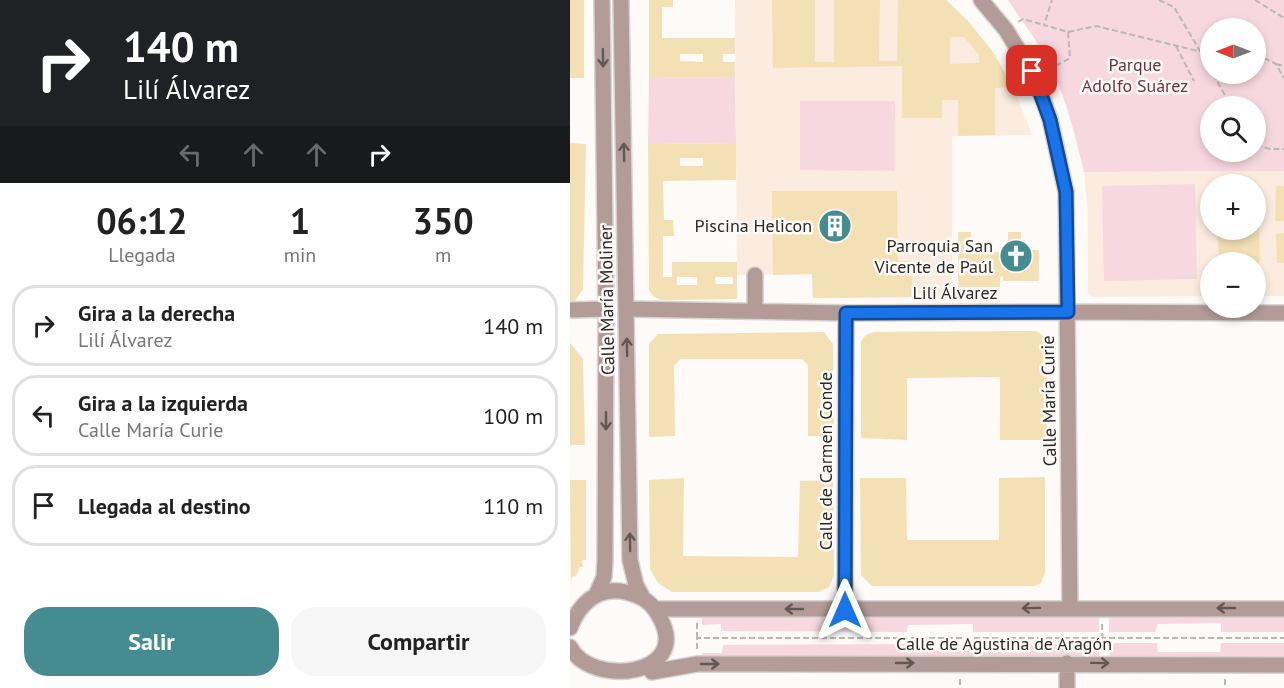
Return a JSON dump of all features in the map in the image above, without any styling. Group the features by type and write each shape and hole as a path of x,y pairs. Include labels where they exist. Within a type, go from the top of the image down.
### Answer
{"street":[{"name":"Calle María Moliner","path":"570,628 576,614 591,598 604,577 605,560 606,309 602,0"},
{"name":"Calle María Moliner","path":"621,0 630,560 636,585 643,598"},
{"name":"Calle María Curie","path":"981,0 1006,30 1035,77 1050,120 1066,192 1070,607"},
{"path":"755,274 755,311"},
{"path":"570,310 606,309"},
{"name":"Lilí Álvarez","path":"627,309 846,313 1284,313"},
{"name":"Calle de Carmen Conde","path":"845,610 846,313"},
{"path":"570,604 611,590 628,591 643,598 655,609 662,621 665,641 660,661 643,680 630,686"},
{"name":"Calle de Agustina de Aragón","path":"655,609 845,610 1070,607 1284,609"},
{"path":"570,647 576,672 602,685"},
{"path":"1067,663 1067,688"},
{"name":"Calle de Agustina de Aragón","path":"652,672 697,664 1284,665"}],"path":[{"path":"1044,25 1052,0"},
{"path":"1159,0 1174,7 1200,49"},
{"path":"1255,0 1284,18"},
{"path":"1006,30 1023,19 1068,32 1096,26 1200,52"},
{"path":"1035,77 1070,58 1068,32"},
{"path":"1176,46 1194,81"},
{"path":"1266,59 1284,66"},
{"path":"1276,64 1284,78"},
{"path":"1266,148 1284,149"},
{"path":"1102,608 1104,663"},
{"path":"697,664 697,638 1284,638"}],"shaded area":[{"path":"735,0 946,0 968,21 993,52 1013,87 1032,135 952,136 952,297 813,298 812,274 737,275"},
{"path":"1284,171 1284,296 1266,296 1266,252 1200,252 1200,296 1094,297 1088,293 1088,213 1084,172"}],"green space":[{"name":"Parque Adolfo Suárez","path":"1008,0 1284,0 1284,171 1084,172 1061,92 1041,49"},
{"path":"735,77 736,144 648,143 649,78"},
{"path":"800,101 895,101 895,171 800,170"},
{"path":"1195,184 1197,279 1104,281 1102,186"},
{"path":"1099,616 1099,632 973,632 973,624 908,625 907,632 721,631 721,624 702,625 702,618"},
{"path":"1109,616 1284,616 1284,632 1221,632 1221,623 1157,624 1156,632 1109,632"},
{"path":"1109,643 1157,643 1158,652 1220,652 1221,643 1284,643 1284,659 1110,659"},
{"path":"909,644 909,651 973,651 973,644 1099,644 1099,660 702,660 702,653 722,653 723,645"}],"building":[{"path":"570,0 584,0 584,78 570,78"},
{"path":"649,0 673,0 673,7 662,7 662,38 735,38 735,54 723,54 723,62 735,62 735,77 649,78","holes":["680,54 703,54 703,62 680,61"]},
{"path":"772,0 815,0 815,62 834,62 834,0 880,0 879,61 897,61 898,0 946,0 968,21 993,52 1013,87 995,88 995,135 958,136 958,100 942,100 942,118 902,118 902,66 773,68","holes":["950,37 964,37 979,55 979,63 950,64"]},
{"path":"570,143 586,144 583,289 575,301 570,301"},
{"path":"648,143 736,144 736,180 663,181 664,220 673,220 674,236 663,236 663,277 672,277 672,262 737,262 737,299 662,300 654,297 649,290","holes":["680,158 703,158 703,166 680,166","677,277 697,277 697,285 677,285","715,277 733,277 733,284 716,284"]},
{"path":"1276,186 1284,186 1284,221 1275,221"},
{"name":"Piscina Helicon","path":"772,191 897,191 898,261 911,261 913,297 813,298 812,274 773,275"},
{"path":"958,232 971,232 971,252 1008,252 1008,232 1021,232 1021,250 1039,250 1039,281 1003,281 1003,277 1000,277 1000,287 958,287"},
{"path":"1284,233 1284,263 1277,263 1276,234"},
{"path":"1218,240 1259,240 1260,252 1219,252"},
{"path":"1036,331 1046,341 1047,440 1000,440 1000,377 907,378 907,440 861,438 861,341 866,335 874,332"},
{"path":"824,332 833,344 834,436 808,436 808,365 802,359 680,359 674,366 675,436 649,437 649,344 658,334"},
{"path":"570,343 583,359 585,445 570,445"},
{"path":"1045,477 1045,573 1041,583 1035,586 872,586 861,575 860,478 906,478 907,540 999,540 999,478"},
{"path":"684,478 683,556 798,557 800,481 833,480 834,575 829,587 819,592 672,592 658,583 650,569 649,480"},
{"path":"570,480 586,480 586,560 582,560 583,567 580,567 576,576 572,577 571,582"}],"place":[{"name":"Piscina Helicon","path":"835,226"},
{"name":"Parroquia San Vicente de Paúl","path":"1016,256"}],"route":[{"path":"845,610 846,313 1068,312 1066,192 1050,120 1032,71"}]}
